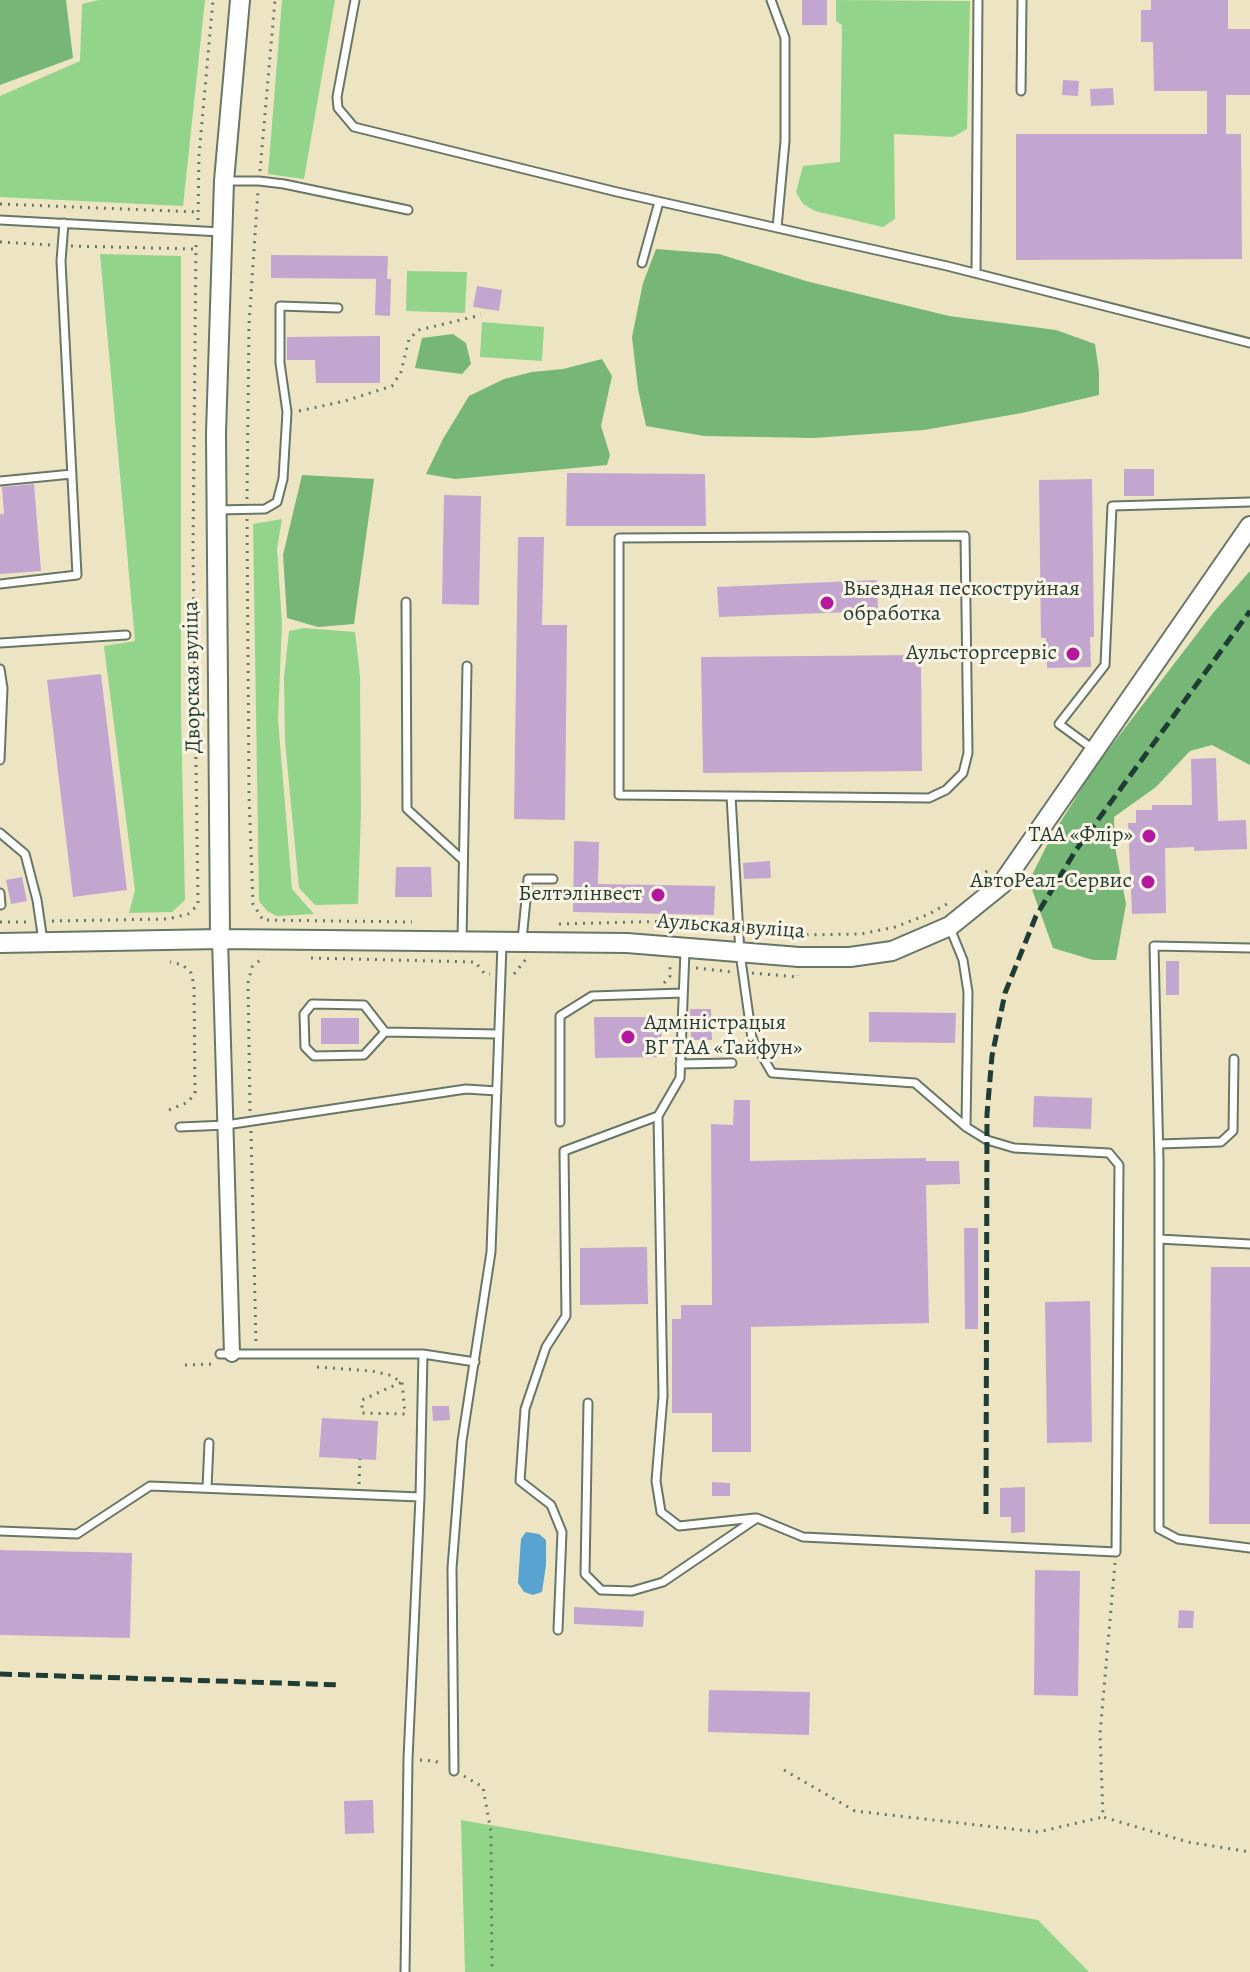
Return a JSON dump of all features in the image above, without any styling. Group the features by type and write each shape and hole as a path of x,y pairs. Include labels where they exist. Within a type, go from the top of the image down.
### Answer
{"street":[{"name":"Дворская вуліца","path":"226,1354 226,1125 220,939 215,510 221,232 240,0"},
{"name":"Аульская вуліца","path":"0,943 220,939 512,942 799,957 850,957 892,951 950,926 1002,884 1250,526"}],"lane":[{"path":"355,0 337,97 338,108 354,127 659,202 976,273 1250,343"},
{"path":"771,0 785,38 785,141 777,228"},
{"path":"976,273 978,0"},
{"path":"1021,91 1022,0"},
{"path":"224,181 259,181 408,210"},
{"path":"642,263 659,202"},
{"path":"0,220 221,232"},
{"path":"0,584 77,575 62,245 64,223"},
{"path":"215,510 265,509 277,502 283,479 287,412 280,363 280,306 338,308"},
{"path":"0,481 72,474"},
{"path":"1095,750 1059,724 1105,665 1112,506 1250,502"},
{"path":"965,536 968,753 963,773 946,790 929,798 731,796 619,795 619,538 965,536"},
{"path":"406,602 407,809 463,860"},
{"path":"0,643 126,635"},
{"path":"462,942 467,666"},
{"path":"0,669 3,688 0,760"},
{"path":"678,952 683,993 680,1078 658,1116 663,1396 656,1481 661,1512 679,1526 757,1518 803,1537 1116,1552 1119,1165 1109,1153 1014,1148 987,1140 966,1127 915,1083 772,1073 752,1038 740,953 731,796"},
{"path":"0,833 25,854 43,941"},
{"path":"454,1771 452,1568 462,1441 491,1252 501,974 528,879 553,879"},
{"path":"0,893 1,905"},
{"path":"950,926 963,960 968,992 966,1127"},
{"path":"1250,948 1154,946 1159,1144 1159,1529 1178,1539 1250,1548"},
{"path":"560,1122 560,1016 592,996 683,993"},
{"path":"385,1032 364,1005 312,1004 304,1014 305,1047 314,1056 364,1055 385,1032 498,1034"},
{"path":"1159,1144 1221,1142 1233,1131 1234,1059"},
{"path":"680,1064 732,1063"},
{"path":"180,1127 250,1122 466,1089 497,1091"},
{"path":"558,1630 562,1532 551,1505 520,1481 525,1409 546,1347 566,1316 564,1151 658,1116"},
{"path":"1159,1239 1250,1244"},
{"path":"226,1354 423,1354 475,1362"},
{"path":"405,1972 408,1759 423,1354"},
{"path":"588,1403 585,1574 601,1590 632,1591 663,1582 757,1518"},
{"path":"207,1488 209,1443"},
{"path":"0,1531 77,1534 150,1486 420,1497"}],"path":[{"path":"0,922 168,919 188,914 198,905 193,549 195,249 199,155 213,0"},
{"path":"275,0 249,324 247,510 253,904 263,920 416,922"},
{"path":"0,204 198,212"},
{"path":"0,242 195,249"},
{"path":"287,412 345,401 392,386 401,372 409,339 419,330 481,315"},
{"path":"975,884 995,863"},
{"path":"553,924 673,921 800,935 861,934 895,927 953,901"},
{"path":"662,993 662,986 670,976 678,952"},
{"path":"256,1353 248,983 252,967 263,957"},
{"path":"310,958 475,962 485,974 513,974 524,960 536,957"},
{"path":"169,1110 188,1102 195,1093 194,985 191,973 183,965 170,962"},
{"path":"185,1365 214,1364"},
{"path":"315,1367 372,1371 402,1382"},
{"path":"362,1413 405,1414 402,1382"},
{"path":"361,1420 362,1400 402,1382"},
{"path":"358,1494 360,1459"},
{"path":"1103,1817 1100,1734 1116,1552"},
{"path":"408,1759 435,1761 483,1787 491,1832 492,1972"},
{"path":"784,1770 855,1811 1038,1832 1103,1817 1188,1842 1250,1852"}],"green space":[{"path":"0,0 66,0 73,58 0,85"},
{"path":"99,0 205,0 183,206 0,197 0,96 80,61 82,4"},
{"path":"282,0 335,0 304,179 268,174"},
{"path":"836,0 970,1 967,129 953,137 894,134 895,219 883,227 815,211 803,204 796,192 803,166 840,162 842,25 836,21"},
{"path":"656,249 719,254 806,281 949,316 1056,330 1095,344 1099,395 1022,413 924,430 814,438 704,436 646,426 632,337 643,283"},
{"path":"100,254 181,256 181,713 185,900 172,912 129,913 135,890 104,646 135,641"},
{"path":"407,271 467,272 465,313 406,311"},
{"path":"482,322 544,327 542,361 480,357"},
{"path":"453,334 466,343 471,364 462,374 415,368 422,338"},
{"path":"602,359 612,376 601,426 610,455 607,465 455,479 426,474 469,396 504,379"},
{"path":"302,475 374,479 354,624 318,627 287,618 283,555"},
{"path":"282,519 277,549 282,623 278,719 292,889 314,914 277,916 267,911 259,901 253,524"},
{"path":"1250,571 1250,765 1212,745 1190,751 1156,787 1114,817 1115,847 1126,904 1116,960 1093,960 1053,948 1029,881 1051,837 1095,767 1213,613"},
{"path":"304,628 355,632 360,676 358,904 315,905 299,888 285,742 284,677 289,631"},
{"path":"461,1820 1038,1920 1089,1972 465,1972"}],"water":[{"path":"526,1532 539,1534 546,1540 542,1592 533,1595 524,1592 518,1583 521,1539"}],"building":[{"path":"802,0 827,0 827,25 802,25"},
{"path":"1151,0 1228,0 1228,29 1250,29 1250,95 1226,95 1226,134 1241,134 1242,259 1016,260 1016,134 1207,134 1207,91 1154,91 1153,42 1141,42 1141,10 1151,10"},
{"path":"1063,80 1079,81 1078,96 1062,95"},
{"path":"1113,88 1114,105 1091,106 1090,89"},
{"path":"271,255 388,256 387,279 271,278"},
{"path":"376,279 391,279 390,316 375,315"},
{"path":"477,286 502,290 499,311 473,307"},
{"path":"380,336 380,383 316,383 315,360 287,360 287,337"},
{"path":"1124,469 1154,469 1154,496 1124,496"},
{"path":"567,473 705,474 706,526 566,526"},
{"path":"1092,479 1094,637 1090,637 1091,667 1047,668 1046,638 1041,638 1039,480"},
{"path":"34,484 41,571 0,574 0,514 4,514 2,487"},
{"path":"444,495 481,496 479,605 442,604"},
{"path":"518,537 544,537 542,625 567,625 565,820 514,819"},
{"path":"877,580 878,611 719,617 717,587"},
{"path":"921,655 922,771 703,773 701,657"},
{"path":"101,674 127,890 73,897 47,680"},
{"path":"1216,758 1218,821 1246,820 1247,849 1194,851 1194,847 1165,848 1166,913 1132,914 1128,823 1136,823 1136,810 1152,810 1152,805 1192,805 1191,759"},
{"path":"574,841 599,842 598,884 715,886 714,915 573,912"},
{"path":"770,861 771,878 744,879 743,863"},
{"path":"396,867 431,867 432,897 395,897"},
{"path":"22,877 27,901 11,904 6,880"},
{"path":"1166,961 1179,961 1179,995 1166,995"},
{"path":"690,1009 711,1009 712,1040 691,1040"},
{"path":"869,1012 956,1013 955,1043 869,1042"},
{"name":"Адміністрацыя ВГ ТАА «Тайфун»","path":"594,1017 661,1017 662,1057 595,1058"},
{"path":"321,1018 359,1018 359,1044 321,1044"},
{"path":"1034,1096 1092,1098 1091,1129 1033,1127"},
{"path":"734,1100 750,1100 750,1161 926,1158 926,1161 959,1161 960,1184 926,1185 929,1323 751,1327 751,1452 712,1452 712,1413 672,1413 672,1319 681,1319 681,1305 712,1305 711,1124 733,1125"},
{"path":"964,1228 978,1228 978,1329 965,1329"},
{"path":"647,1247 648,1304 580,1305 580,1248"},
{"path":"1211,1267 1250,1267 1250,1524 1209,1524"},
{"path":"1090,1301 1092,1442 1047,1443 1045,1302"},
{"path":"432,1406 449,1406 450,1420 433,1421"},
{"path":"322,1418 378,1421 376,1460 319,1457"},
{"path":"712,1482 730,1483 730,1496 712,1496"},
{"path":"1025,1487 1025,1532 1011,1533 1011,1517 1000,1517 1000,1488"},
{"path":"0,1550 132,1553 130,1638 0,1635"},
{"path":"1035,1570 1080,1571 1078,1696 1034,1695"},
{"path":"574,1607 644,1611 643,1627 574,1624"},
{"path":"1179,1610 1194,1611 1193,1628 1178,1628"},
{"path":"709,1690 810,1692 809,1735 708,1732"},
{"path":"373,1800 374,1833 345,1834 344,1801"}],"railway":[{"path":"986,1514 987,1114 992,1056 1005,993 1036,916 1076,850 1250,611"},
{"path":"0,1674 341,1685"}],"place":[{"name":"Выездная пескоструйная обработка","path":"827,603"},
{"name":"Аульсторгсервіс","path":"1073,654"},
{"name":"ТАА «Флір»","path":"1149,836"},
{"name":"АвтоРеал-Сервис","path":"1148,882"},
{"name":"Белтэлінвест","path":"658,895"},
{"name":"Адміністрацыя ВГ ТАА «Тайфун»","path":"628,1037"}]}
